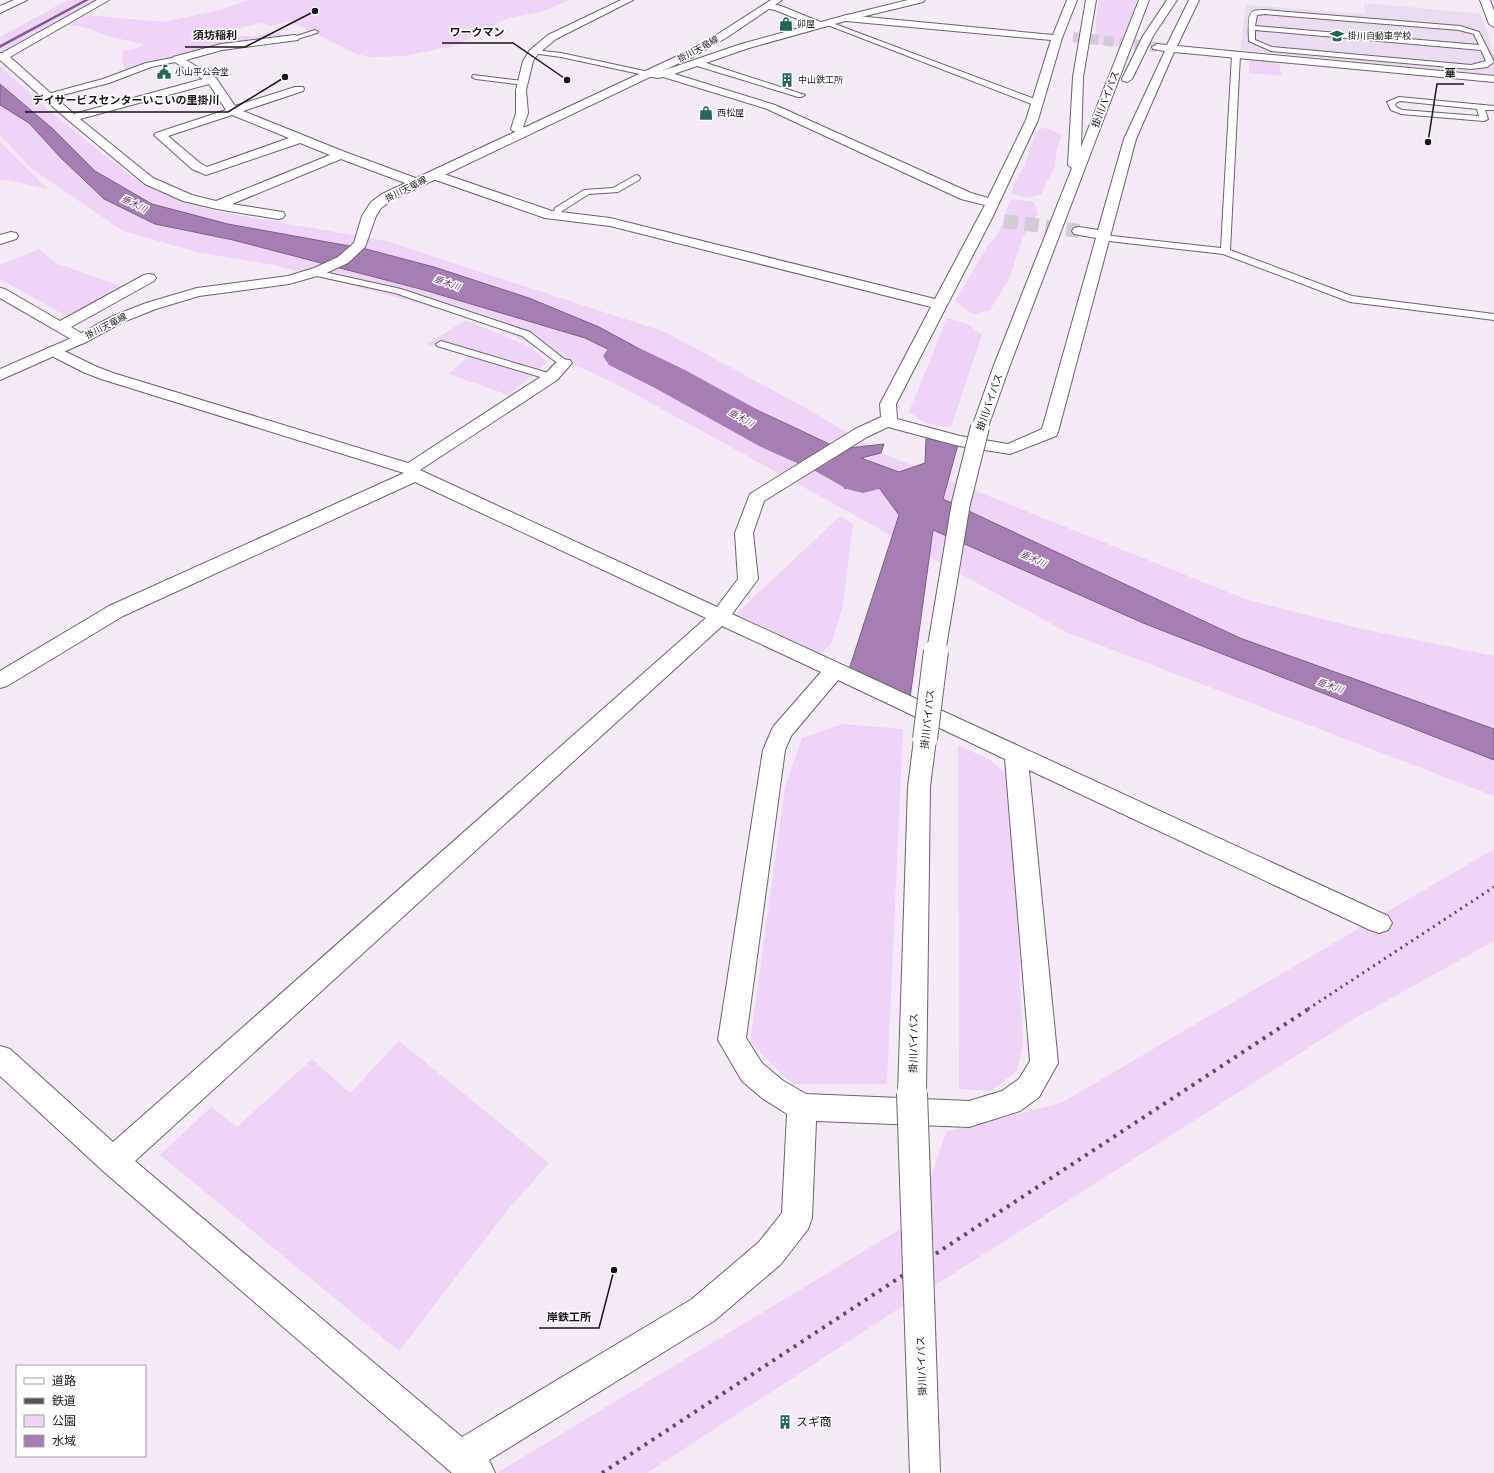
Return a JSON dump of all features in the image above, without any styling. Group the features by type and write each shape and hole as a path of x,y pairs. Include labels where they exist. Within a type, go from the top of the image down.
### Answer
{"main road":[{"path":"0,10 22,0"},
{"path":"104,0 2,57 72,118 149,180 188,198 216,205 278,216"},
{"path":"527,131 517,129 522,113 521,90 528,61 534,52 552,38 628,0"},
{"path":"649,74 664,74 745,46 846,18 920,0"},
{"path":"113,1161 720,617 748,579 744,533 756,498 861,433 889,420 888,404 940,305 991,219 992,203 1032,120 1072,0"},
{"path":"1073,184 1078,77 1091,0"},
{"name":"掛川バイパス","path":"925,1473 912,1092 919,787 933,668 959,511 980,427 1002,365 1144,0"},
{"path":"1124,86 1148,36 1172,0"},
{"path":"886,421 959,441 1010,449 1050,432 1130,139 1163,48 1194,0"},
{"path":"1485,0 1494,24"},
{"path":"771,2 778,8 824,24"},
{"name":"掛川天竜線","path":"0,376 81,339 118,319 151,306 197,292 289,280 317,272 343,260 360,244 369,216 376,205 387,197 649,74 722,36 771,2"},
{"path":"846,18 1060,37"},
{"path":"177,59 221,47 294,38"},
{"path":"1163,48 1494,79"},
{"path":"177,59 212,80 225,102 233,110 299,139 417,182"},
{"path":"664,74 771,107 966,196 992,203"},
{"path":"72,118 212,80"},
{"path":"299,89 160,135 196,166 206,171 299,139"},
{"path":"216,205 341,155"},
{"path":"1073,184 1094,156"},
{"path":"434,175 550,215 610,222 940,305"},
{"path":"1079,231 1104,236"},
{"path":"61,326 149,278"},
{"path":"0,292 61,326 81,339"},
{"path":"52,351 107,376 412,472 720,617 1379,923"},
{"path":"0,681 116,611 412,472 551,378 564,363"},
{"path":"835,670 799,710 781,733 774,750 732,1040 752,1072 772,1089 802,1107 969,1114 1010,1102 1029,1088 1044,1062 1016,754"},
{"path":"0,1058 113,1161 469,1466 704,1310 770,1253 797,1218 802,1107"}],"lane":[{"path":"1252,28 1307,33 1336,45 1471,67 1484,65 1490,62 1478,33 1460,28 1265,12 1254,14 1252,18 1252,28 1252,41 1271,49 1336,45 1484,48"},
{"path":"1283,22 1281,18 1284,14"},
{"path":"1334,18 1336,45"},
{"path":"824,24 1037,103"},
{"path":"1297,32 1305,28 1304,25"},
{"path":"294,38 315,32"},
{"path":"1307,33 1308,42"},
{"path":"1464,37 1480,38"},
{"path":"534,52 561,55 649,74"},
{"path":"1225,251 1236,55"},
{"path":"47,97 177,59"},
{"path":"697,63 801,95"},
{"path":"476,76 523,83"},
{"path":"1480,106 1484,119 1401,112 1392,107 1391,102 1392,100 1399,99 1422,102 1480,106 1494,108"},
{"path":"1401,112 1421,105 1422,102"},
{"path":"557,216 558,210 587,192 615,190 636,178"},
{"path":"1104,236 1225,251 1350,299 1494,317"},
{"path":"317,272 398,291 526,334 564,363"},
{"path":"440,344 551,378"}],"shaded area":[{"path":"1364,3 1481,14 1494,54 1494,75 1240,50 1246,5 1365,14"}],"green space":[{"path":"68,0 97,0 0,54 0,37"},
{"path":"249,0 570,0 541,12 508,18 454,46 404,56 370,57 356,54 290,21 271,26 262,23 205,36 213,40 273,33 291,36 163,59 124,70 122,51 138,48 143,44 111,37 84,27 68,25 86,15 164,22 220,10"},
{"path":"1098,0 1137,0 1120,47 1094,44"},
{"path":"1249,58 1278,60 1282,76 1249,73"},
{"path":"0,66 54,115 131,176 181,201 221,212 386,241 665,332 811,411 881,453 1248,600 1354,627 1494,656 1494,796 1066,632 622,387 474,318 278,266 197,252 123,231 32,169 0,135"},
{"path":"1044,127 1062,135 1057,148 1055,167 1041,194 1027,198 1012,194 1013,184 1025,165 1036,132"},
{"path":"0,142 48,189 0,180"},
{"path":"1011,199 1034,202 1038,214 1022,240 1010,277 990,310 973,314 955,301 988,245 1000,230"},
{"path":"39,249 56,263 123,287 68,317 0,279 0,265"},
{"path":"947,318 968,324 982,335 951,427 925,423 909,412"},
{"path":"466,320 530,347 548,362 508,395 449,374 468,356 427,344"},
{"path":"840,516 853,524 843,605 832,642 821,654 736,614"},
{"path":"842,724 903,729 887,1084 792,1084 750,1042 785,787 802,738"},
{"path":"958,745 990,760 1005,773 1012,792 1023,1044 1017,1071 991,1091 959,1089"},
{"path":"1494,849 1494,941 1352,1020 918,1296 647,1473 497,1473 917,1219 946,1132 1061,1103"},
{"path":"399,1041 549,1163 502,1217 399,1351 160,1155 211,1107 237,1127 312,1059 350,1093"}],"water":[{"path":"0,84 53,129 95,171 152,204 228,224 366,249 434,267 529,298 599,327 723,394 840,449 884,444 881,453 861,458 899,472 925,463 926,439 959,441 943,499 1240,638 1494,729 1494,760 1143,623 933,530 909,705 847,676 899,515 880,489 854,477 845,489 834,467 695,392 585,338 424,290 233,240 155,224 104,199 61,158 29,123 0,105"}],"waterway":[{"path":"0,47 87,0"},
{"name":"垂木川","path":"623,356 670,379 777,438 833,462 863,479"}],"tunnel":[{"path":"1073,37 1157,47"},
{"path":"1004,221 1079,231"}],"railway":[{"path":"1308,1009 1494,887"},
{"path":"602,1473 1310,1008"}],"place":[{"name":"須坊稲利","path":"315,11"},
{"name":"卯屋","path":"786,24"},
{"name":"掛川自動車学校","path":"1337,36"},
{"name":"小山平公会堂","path":"164,72"},
{"name":"デイサービスセンターいこいの里掛川","path":"285,77"},
{"name":"ワークマン","path":"567,80"},
{"name":"中山鉄工所","path":"787,80"},
{"name":"西松屋","path":"706,113"},
{"name":"華","path":"1428,142"},
{"name":"岸鉄工所","path":"614,1270"},
{"name":"スギ商","path":"785,1422"}]}
